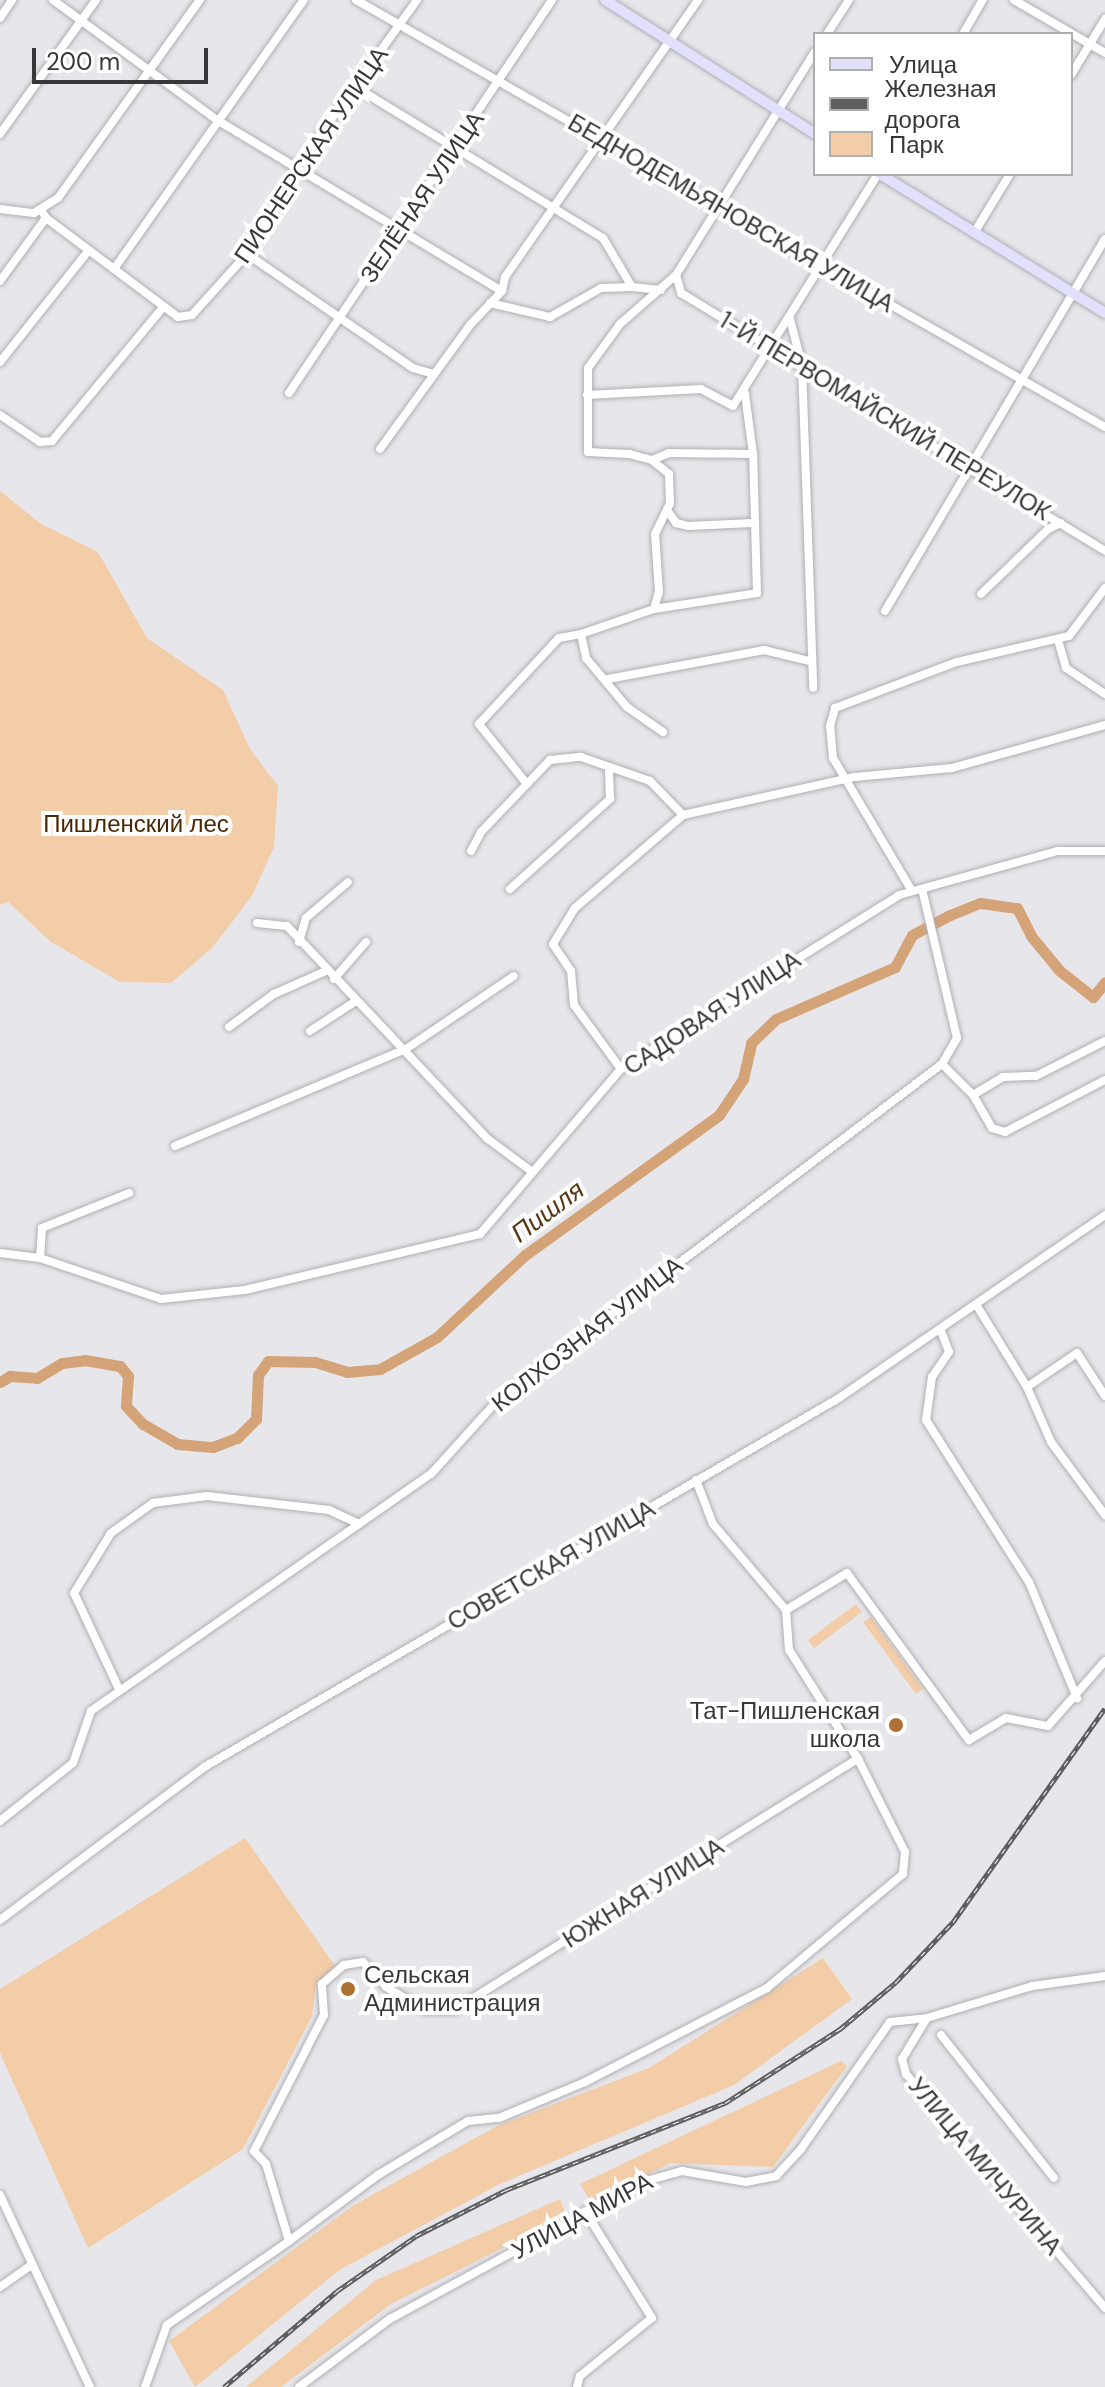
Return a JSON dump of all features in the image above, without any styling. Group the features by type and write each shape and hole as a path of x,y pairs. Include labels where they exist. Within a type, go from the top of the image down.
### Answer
{"main road":[{"path":"605,0 667,43 813,133"},
{"path":"882,176 1105,313"}],"street":[{"path":"0,18 12,0"},
{"path":"53,0 217,120 502,291"},
{"path":"0,134 96,0"},
{"path":"0,281 44,212 200,0"},
{"path":"114,269 304,0"},
{"name":"БЕДНОДЕМЬЯНОВСКАЯ УЛИЦА","path":"356,0 1105,427"},
{"name":"ПИОНЕРСКАЯ УЛИЦА","path":"164,306 178,317 192,315 247,254 297,167 357,88 417,0"},
{"name":"ЗЕЛЁНАЯ УЛИЦА","path":"289,393 552,0"},
{"path":"380,449 434,374 502,291 505,277 698,0"},
{"path":"828,32 849,0"},
{"path":"964,32 983,0"},
{"path":"1014,0 1069,32"},
{"path":"1073,72 1105,19"},
{"path":"1073,34 1105,53"},
{"path":"753,454 669,453 652,460 588,452 588,368 620,324 676,275 720,210 777,110 813,55"},
{"path":"357,88 554,205 603,238 632,287"},
{"path":"587,395 701,389 729,406 745,394 878,176"},
{"path":"974,233 1009,176"},
{"path":"0,209 44,212 164,306 52,441 40,442 0,415"},
{"path":"885,611 972,470 1071,292 1105,239"},
{"path":"0,362 89,250"},
{"path":"247,254 413,368 434,374"},
{"name":"1-Й ПЕРВОМАЙСКИЙ ПЕРЕУЛОК","path":"676,275 681,293 1105,551"},
{"path":"490,303 550,317 601,288 661,290"},
{"path":"790,318 802,365 814,602 809,661 813,688"},
{"path":"527,784 479,724 559,638 581,634 654,609 757,593 753,454 745,394"},
{"path":"652,460 669,474 667,510 655,534 659,592 654,609"},
{"path":"667,510 676,523 688,526 753,523"},
{"path":"981,594 1048,529 1061,523"},
{"path":"912,891 833,758 830,726 844,701 957,662 1069,636 1105,588"},
{"path":"581,634 586,658 608,679 627,707 663,732"},
{"path":"1058,640 1066,668 1105,694"},
{"path":"608,679 764,650 809,661"},
{"path":"621,1069 574,1005 571,971 553,944 575,908 683,815 845,778 952,768 1105,725"},
{"path":"471,851 481,832 550,760 581,757 650,781 683,815"},
{"path":"510,889 610,799 609,767"},
{"name":"САДОВАЯ УЛИЦА","path":"0,1253 40,1258 161,1299 245,1290 480,1234 621,1069 912,891 1058,851 1105,851"},
{"path":"299,942 306,918 348,882"},
{"path":"922,889 957,1038 942,1064 973,1095 992,1128 1005,1132 1105,1080"},
{"path":"257,923 287,926 326,971 406,1049 488,1139 531,1171"},
{"path":"334,979 366,942"},
{"path":"229,1027 274,994 326,971"},
{"path":"175,1146 406,1049 514,976"},
{"path":"310,1031 356,1001"},
{"path":"973,1095 1003,1077 1036,1076 1105,1041"},
{"name":"КОЛХОЗНАЯ УЛИЦА","path":"0,1821 73,1763 91,1711 431,1474 497,1401 942,1064"},
{"path":"40,1258 42,1228 129,1193"},
{"name":"СОВЕТСКАЯ УЛИЦА","path":"0,1920 206,1766 839,1398 941,1331 1105,1215"},
{"path":"977,1306 1027,1387 1051,1442 1105,1515"},
{"path":"941,1331 949,1352 932,1377 926,1420 1029,1582 1077,1698"},
{"path":"1027,1387 1077,1353 1105,1396"},
{"path":"145,2387 167,2325 378,2175 468,2121 499,2118 585,2082 767,1988 903,1874 907,1862 858,1759 789,1650 786,1610 713,1524 696,1480"},
{"path":"119,1689 74,1593 111,1533 153,1503 207,1496 329,1510 359,1524"},
{"path":"786,1610 847,1573 969,1740 1006,1718 1048,1726 1077,1698 1105,1661"},
{"name":"ЮЖНАЯ УЛИЦА","path":"289,2241 266,2164 254,2151 324,2015 322,1984 344,1965 363,1962 386,1987 425,2010 454,2010 858,1759"},
{"name":"УЛИЦА МИРА","path":"299,2387 390,2319 585,2211 669,2172 746,2182 776,2176 801,2149 876,2036 890,2022 927,2018 1032,1986 1105,1976"},
{"name":"УЛИЦА МИЧУРИНА","path":"927,2018 902,2059 906,2074 1105,2308"},
{"path":"941,2035 1054,2178"},
{"path":"0,2195 90,2387"},
{"path":"577,2387 580,2376 652,2318 585,2211"},
{"path":"0,2287 32,2265"}],"green space":[{"name":"Пишленский лес","path":"0,491 41,524 98,552 147,638 223,690 250,749 278,786 274,847 252,896 212,948 171,983 120,982 51,942 8,902 0,905"},
{"path":"856,1604 862,1612 814,1648 808,1640"},
{"path":"871,1617 923,1689 916,1694 863,1622"},
{"path":"245,1838 335,1966 316,1984 312,2016 243,2149 88,2248 0,2053 0,1989"},
{"path":"823,1958 852,1999 734,2085 500,2184 341,2269 195,2387 169,2341 354,2205 497,2126 649,2068"},
{"path":"841,2061 847,2066 773,2167 671,2163 591,2202 580,2184"},
{"path":"560,2199 566,2216 391,2304 281,2387 246,2387 376,2280"}],"waterway":[{"name":"Пишля","path":"0,1382 10,1376 37,1378 62,1363 85,1360 120,1366 128,1376 126,1406 143,1424 177,1444 213,1447 237,1438 256,1419 258,1375 268,1361 315,1362 347,1372 380,1369 437,1337 525,1255 719,1115 743,1079 751,1043 776,1019 895,967 912,935 950,915 980,903 1017,908 1031,936 1060,971 1093,997 1105,982"}],"railway":[{"path":"224,2387 337,2291 416,2236 506,2190 725,2103 840,2029 896,1982 953,1922 1105,1708"}],"place":[{"name":"Тат-Пишленская школа","path":"896,1725"},
{"name":"Сельская Администрация","path":"348,1989"}]}
